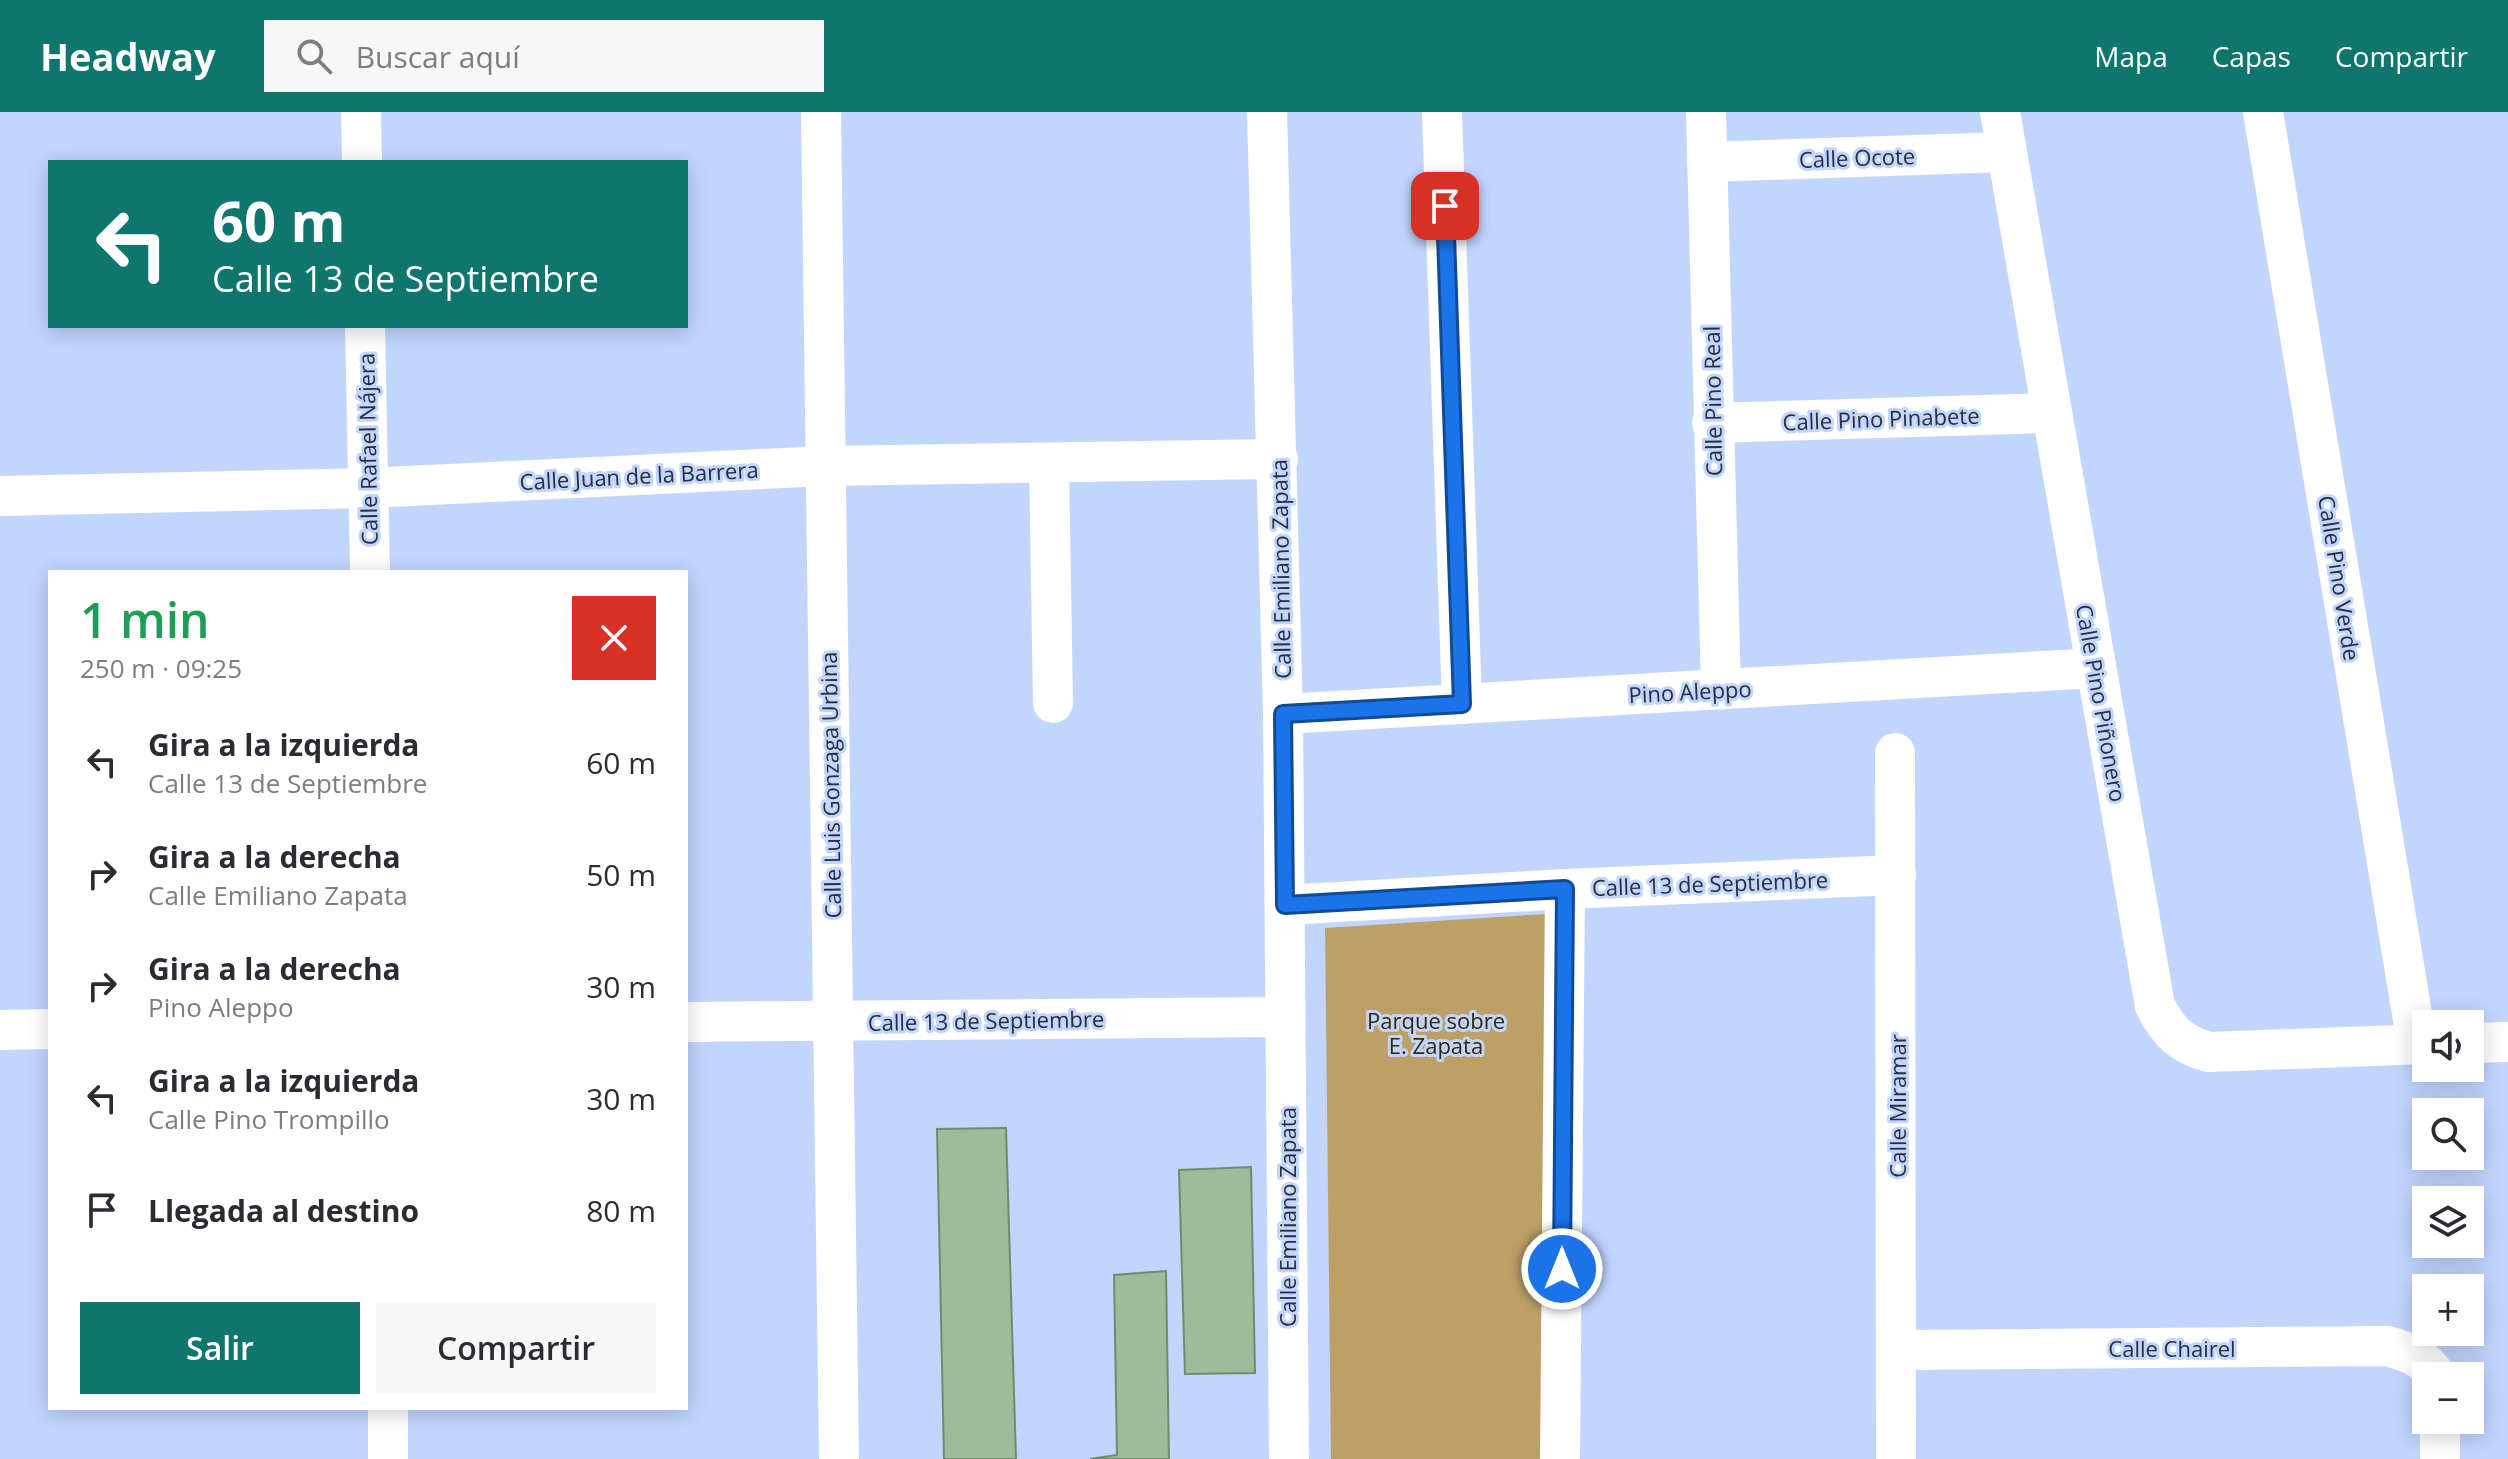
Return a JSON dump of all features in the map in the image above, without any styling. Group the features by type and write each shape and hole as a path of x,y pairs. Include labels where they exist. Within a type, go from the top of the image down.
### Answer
{"street":[{"path":"361,112 362,160"},
{"name":"Calle Luis Gonzaga Urbina","path":"821,112 839,1459"},
{"name":"Calle Emiliano Zapata","path":"1267,112 1283,714 1289,1459"},
{"path":"1442,112 1462,704"},
{"name":"Calle Pino Real","path":"1706,112 1721,689"},
{"name":"Calle Pino Piñonero","path":"2000,112 2155,1006 2165,1025 2179,1040 2209,1052 2412,1044"},
{"name":"Calle Pino Verde","path":"2263,112 2415,1010"},
{"name":"Calle Ocote","path":"1707,162 2006,152"},
{"name":"Calle Rafael Nájera","path":"365,328 370,570"},
{"name":"Calle Pino Pinabete","path":"1712,423 2050,413"},
{"name":"Calle Juan de la Barrera","path":"0,496 367,488 824,466 1278,459"},
{"path":"1049,463 1053,703"},
{"name":"Pino Aleppo","path":"1283,714 2096,668"},
{"name":"Calle Miramar","path":"1895,753 1896,1459"},
{"name":"Calle 13 de Septiembre","path":"1285,905 1896,875"},
{"path":"1560,1459 1565,889"},
{"name":"Calle 13 de Septiembre","path":"688,1022 1285,1017"},
{"path":"0,1030 48,1029"},
{"path":"2484,1043 2508,1042"},
{"name":"Calle Chairel","path":"1898,1350 2387,1346 2410,1352 2425,1362"},
{"path":"388,1410 388,1459"},
{"path":"2440,1434 2440,1459"}],"green space":[{"name":"Parque sobre E. Zapata","path":"1545,914 1549,1459 1331,1459 1325,928"}],"building":[{"path":"1006,1128 1016,1459 944,1459 937,1129"},
{"path":"1251,1167 1255,1373 1185,1374 1179,1170"},
{"path":"1166,1271 1169,1459 1090,1459 1117,1455 1114,1275"}],"route":[{"path":"1445,206 1462,704 1283,714 1285,905 1565,889 1562,1269"}]}
